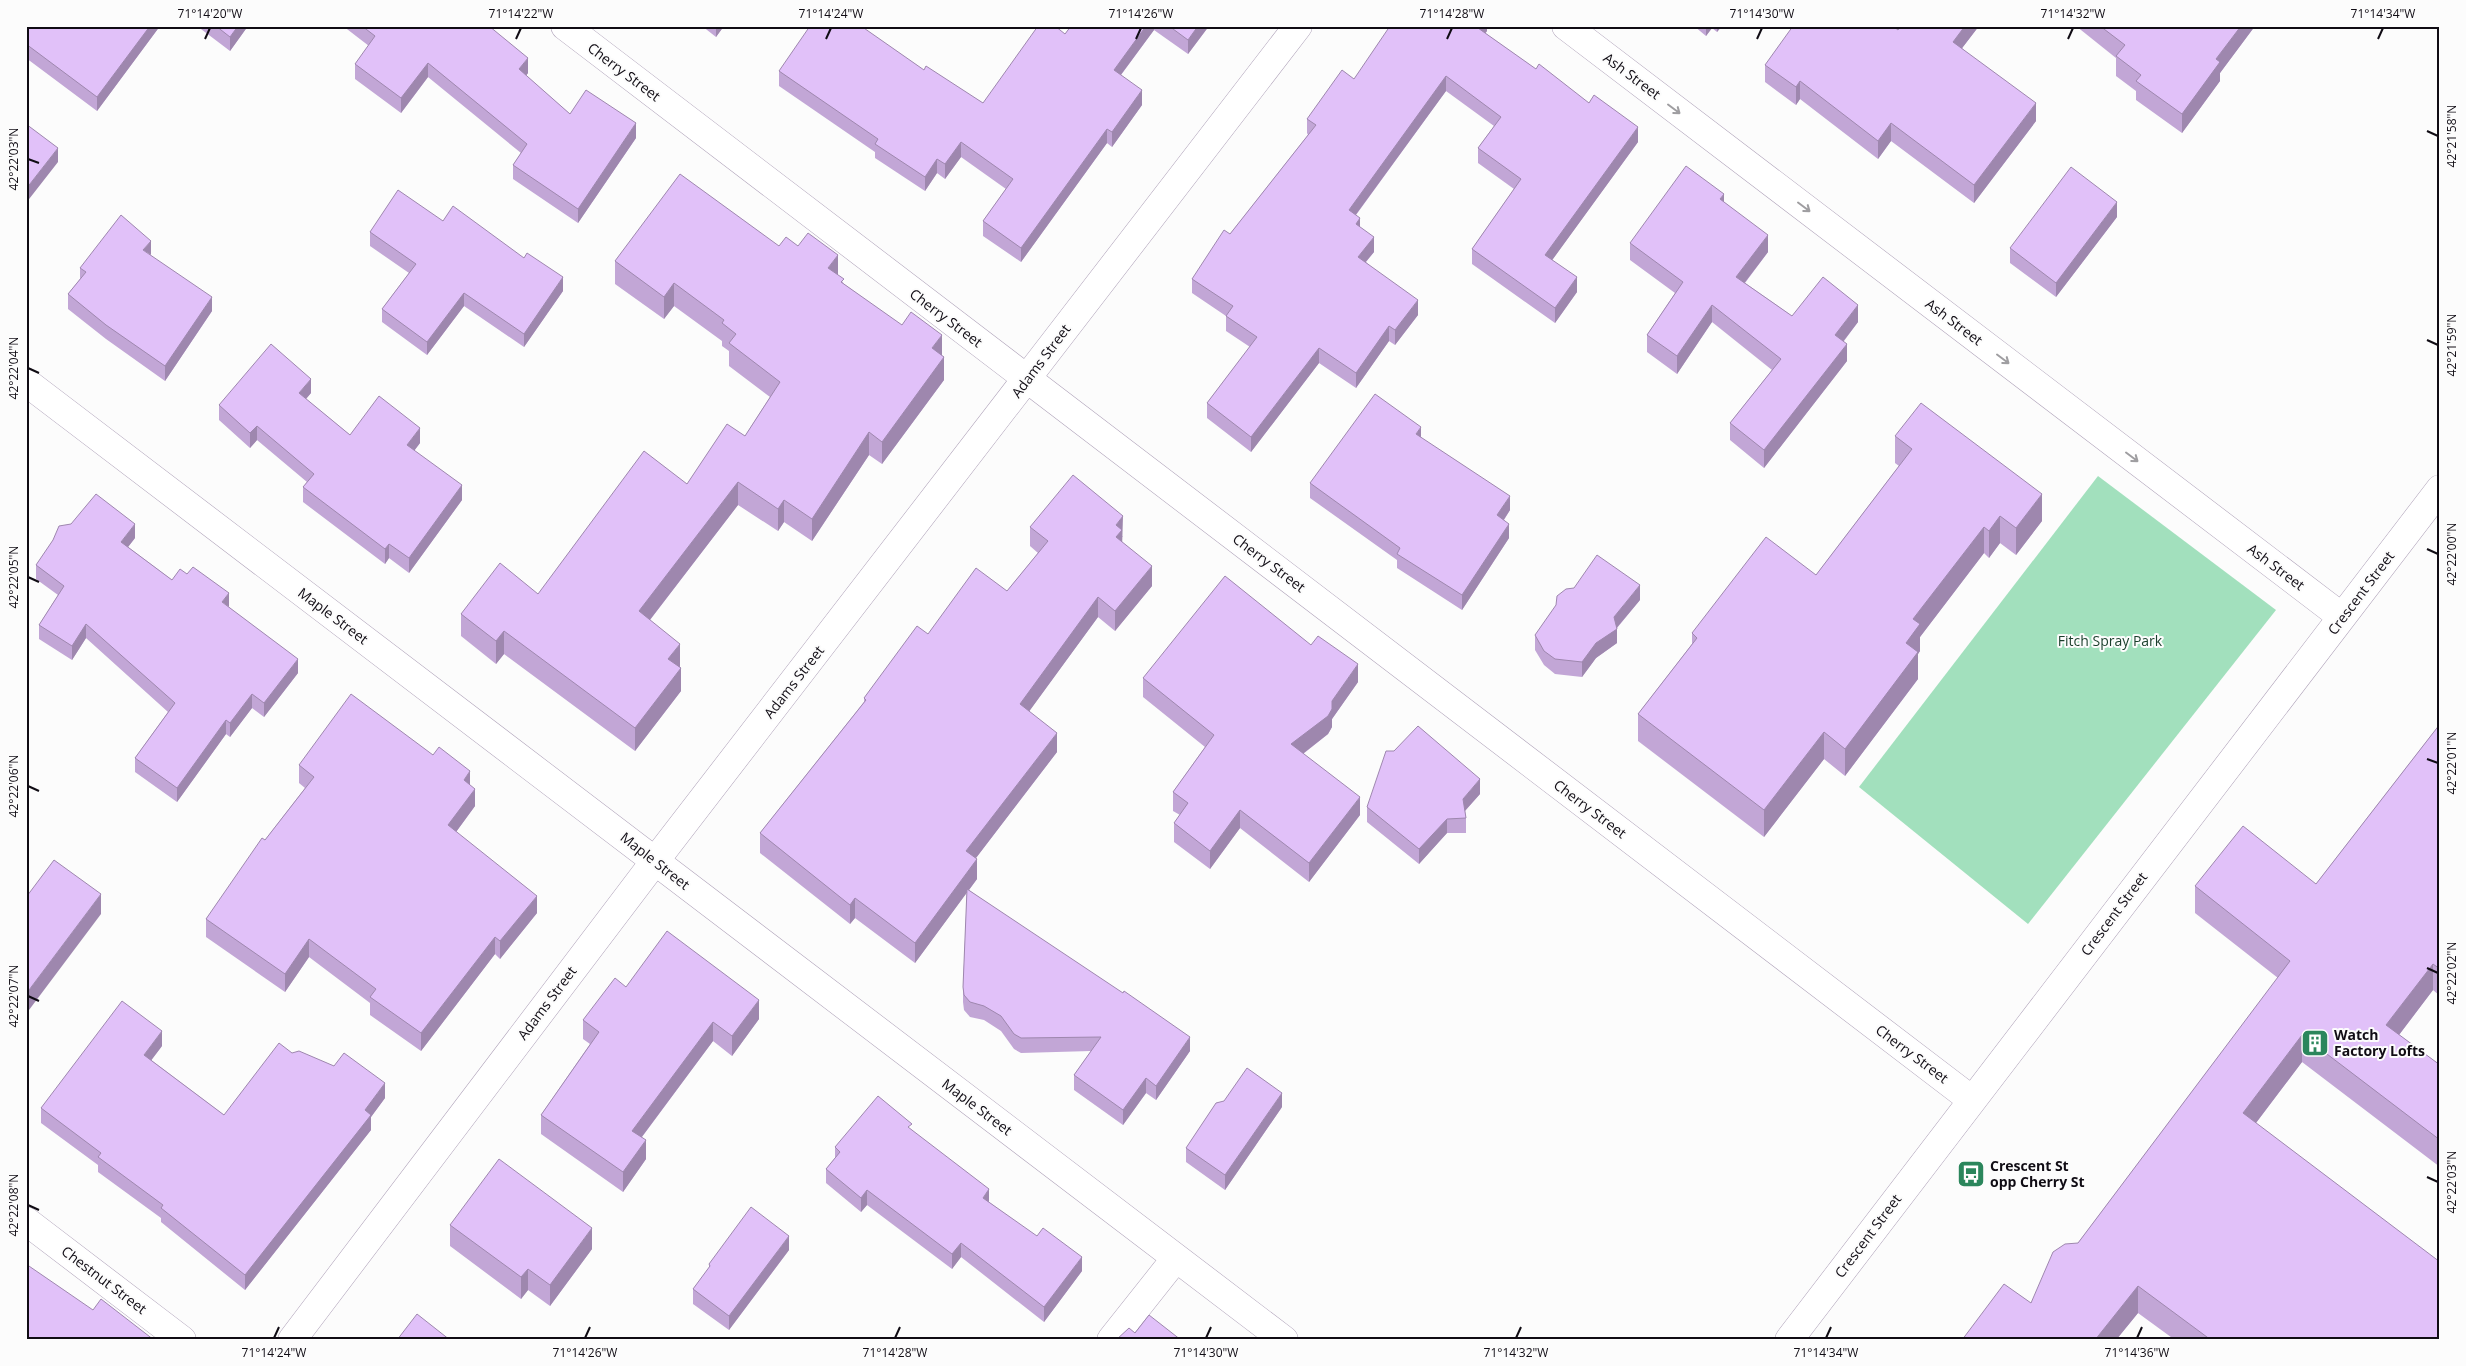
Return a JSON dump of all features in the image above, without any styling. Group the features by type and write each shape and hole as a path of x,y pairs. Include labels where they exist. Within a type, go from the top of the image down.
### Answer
{"street":[{"name":"Cherry Street","path":"565,26 1972,1100"},
{"name":"Adams Street","path":"292,1340 655,861 1298,26"},
{"name":"Ash Street","path":"1566,26 2342,618"},
{"name":"Maple Street","path":"26,382 1284,1340"},
{"name":"Crescent Street","path":"1789,1340 2440,489"},
{"name":"Chestnut Street","path":"26,1221 182,1340"},
{"path":"1111,1340 1176,1258"}],"green space":[{"name":"Fitch Spray Park","path":"2098,476 2276,610 2028,924 1859,787"}],"building":[{"path":"26,26 150,26 97,97 26,44"},
{"path":"216,26 238,26 230,37"},
{"path":"362,26 489,26 528,58 519,69 570,114 586,90 636,123 578,209 513,165 527,144 428,63 401,98 355,64 375,36"},
{"path":"810,26 861,26 924,70 926,66 983,103 1038,26 1055,26 1065,34 1071,26 1146,26 1114,70 1142,90 1112,132 1107,129 1021,248 983,221 1013,179 961,142 945,164 937,159 925,177 875,144 878,139 779,71"},
{"path":"1169,26 1198,26 1188,40"},
{"path":"1390,26 1479,26 1478,28 1536,69 1539,64 1589,103 1594,95 1638,127 1545,255 1577,277 1555,308 1472,249 1521,179 1478,148 1501,117 1446,76 1349,210 1360,218 1356,224 1374,237 1358,257 1418,300 1395,330 1389,326 1356,373 1319,348 1251,437 1207,403 1257,337 1226,316 1233,306 1192,279 1224,230 1230,234 1316,125 1307,119 1342,70 1354,79"},
{"path":"1793,26 1893,26 1898,30 1901,26 1965,26 1953,42 2036,103 1974,185 1891,123 1878,141 1800,81 1796,87 1765,65"},
{"path":"2100,26 2241,26 2216,59 2220,62 2182,114 2136,81 2141,75 2116,56 2125,45"},
{"path":"26,124 58,148 26,189"},
{"path":"1686,166 1724,194 1720,199 1768,235 1736,277 1792,316 1823,277 1858,305 1835,335 1847,344 1764,450 1730,423 1781,359 1712,305 1677,356 1647,335 1683,282 1630,243"},
{"path":"2071,167 2117,202 2056,283 2010,248"},
{"path":"680,174 779,246 786,237 798,246 808,233 838,255 828,268 844,279 841,282 902,325 911,312 942,335 932,348 944,357 882,442 869,432 812,519 784,500 778,509 738,482 639,611 680,644 668,659 681,668 635,728 504,631 496,641 461,614 500,563 538,594 644,451 687,484 727,424 745,436 780,382 729,343 736,334 722,323 724,320 674,283 664,297 615,261"},
{"path":"398,190 443,221 453,206 524,258 527,253 563,277 524,334 464,293 427,342 382,309 416,264 370,232"},
{"path":"121,215 151,241 143,250 212,297 165,366 106,325 68,294 86,272 80,268"},
{"path":"271,344 311,379 299,393 350,435 379,396 420,428 407,445 462,485 409,558 389,544 385,549 303,487 314,474 257,426 250,433 219,405"},
{"path":"1375,394 1421,427 1416,434 1510,496 1497,515 1509,524 1462,595 1397,554 1400,548 1310,483"},
{"path":"1921,403 2042,494 2016,528 2000,516 1989,531 1984,527 1913,619 1920,624 1906,643 1918,652 1845,749 1824,732 1764,810 1638,714 1697,638 1692,633 1766,537 1816,575 1912,449 1895,436"},
{"path":"1073,475 1123,516 1116,525 1122,530 1116,537 1152,566 1115,611 1098,597 1020,704 1057,733 966,851 977,859 915,943 855,898 850,905 760,833 866,700 864,698 917,626 928,634 976,568 1007,591 1048,541 1030,527"},
{"path":"96,494 135,524 121,542 172,580 180,569 187,574 193,567 229,593 222,602 298,659 264,703 252,694 230,723 226,720 177,788 135,758 175,703 86,624 72,646 39,625 64,586 36,565 53,540 59,526 71,524"},
{"path":"1597,555 1640,585 1614,617 1617,629 1596,643 1582,662 1555,659 1544,651 1535,635 1556,605 1557,596 1566,589 1574,588"},
{"path":"1225,576 1311,645 1318,636 1358,664 1332,701 1332,709 1328,716 1291,744 1360,797 1309,863 1240,810 1210,851 1174,823 1188,803 1173,792 1214,735 1143,678"},
{"path":"351,694 433,755 439,747 470,771 464,780 475,789 448,825 537,896 500,941 495,937 421,1033 370,997 376,989 309,939 285,974 206,919 262,838 265,840 314,777 299,765"},
{"name":"Watch Factory Lofts","path":"2440,724 2440,969 2433,964 2386,1025 2440,1065 2440,1140 2302,1035 2243,1113 2440,1262 2440,1340 2211,1340 2138,1286 2095,1340 1962,1340 2004,1284 2031,1303 2053,1252 2065,1244 2078,1243 2290,961 2195,886 2243,826 2316,884"},
{"path":"1418,726 1480,779 1463,799 1466,818 1447,819 1419,849 1367,807 1386,751 1394,751"},
{"path":"54,860 101,894 26,994 26,896"},
{"path":"967,889 1123,993 1124,991 1190,1037 1156,1086 1146,1078 1123,1110 1074,1075 1101,1037 1021,1038 1014,1034 1001,1016 984,1006 970,1002 964,995 963,987"},
{"path":"667,931 759,1000 732,1036 713,1022 632,1131 646,1140 623,1172 541,1115 599,1032 583,1020 615,978 626,987"},
{"path":"122,1001 162,1031 144,1055 224,1115 279,1043 292,1053 299,1051 334,1066 344,1053 385,1083 365,1110 371,1115 245,1275 161,1208 163,1205 98,1157 101,1153 41,1108"},
{"path":"1247,1068 1282,1093 1225,1175 1186,1148 1216,1103 1224,1101"},
{"path":"878,1096 912,1124 908,1127 989,1189 983,1198 1037,1236 1043,1228 1082,1257 1044,1307 961,1243 952,1254 867,1190 861,1198 826,1169 840,1152 835,1147"},
{"path":"499,1159 592,1228 550,1285 528,1269 521,1277 450,1225"},
{"path":"751,1207 789,1236 729,1316 693,1289"},
{"path":"26,1264 93,1310 101,1299 154,1340 26,1340"},
{"path":"417,1314 450,1340 397,1340"},
{"path":"1149,1315 1181,1340 1116,1340 1129,1328 1135,1333"}],"place":[{"name":"Watch Factory Lofts","path":"2315,1043"},
{"name":"Crescent St opp Cherry St","path":"1971,1174"}]}
